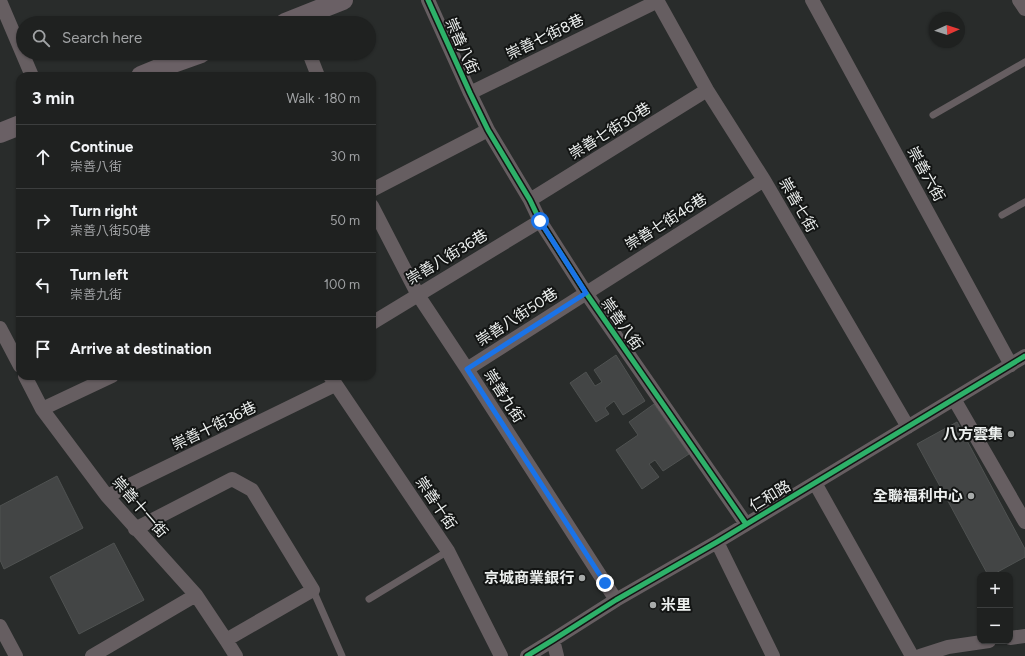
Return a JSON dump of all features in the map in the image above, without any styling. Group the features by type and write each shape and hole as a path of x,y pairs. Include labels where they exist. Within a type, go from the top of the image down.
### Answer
{"street":[{"path":"306,16 343,0"},
{"name":"崇善八街","path":"428,0 488,130 530,200 540,221 586,293 746,524"},
{"name":"崇善七街8巷","path":"470,93 658,0"},
{"name":"崇善七街","path":"658,0 707,90 764,180 908,427"},
{"name":"崇善六街","path":"812,0 1011,365"},
{"path":"1020,0 1025,9"},
{"path":"0,1 16,38"},
{"path":"25,60 30,72"},
{"path":"162,72 173,70 189,60"},
{"path":"312,60 316,72"},
{"name":"崇善七街30巷","path":"530,200 707,90"},
{"path":"0,133 16,127"},
{"path":"376,188 488,130"},
{"name":"崇善七街46巷","path":"586,293 764,180"},
{"name":"崇善九街","path":"376,214 418,295 616,600"},
{"name":"崇善八街36巷","path":"376,321 540,221"},
{"name":"崇善八街50巷","path":"467,369 586,293"},
{"path":"0,328 16,358"},
{"name":"仁和路","path":"527,656 616,600 717,542 1025,356"},
{"name":"崇善十一街","path":"27,380 42,409 107,496 196,595 236,656"},
{"path":"42,409 104,380"},
{"name":"崇善十街36巷","path":"107,496 332,381"},
{"name":"崇善十街","path":"332,381 448,551 501,656"},
{"path":"954,399 1025,522"},
{"path":"135,528 232,479 252,490 313,590 226,640"},
{"path":"815,483 912,656"},
{"path":"717,542 773,656"},
{"path":"92,656 196,595"},
{"path":"0,626 16,656"},
{"path":"1013,638 1025,636"},
{"path":"554,640 558,656"},
{"path":"920,656 977,644"}],"lane":[{"path":"933,115 1025,62"},
{"path":"1002,215 1025,202"},
{"path":"369,599 448,551"},
{"path":"313,590 342,656"}],"building":[{"path":"616,355 645,401 623,415 614,401 605,408 609,414 596,422 570,383 586,372 595,386 602,382 594,370"},
{"path":"654,404 689,454 663,471 655,460 649,464 659,477 642,489 616,450 638,435 629,422"},
{"name":"全聯福利中心","path":"957,422 1025,549 1025,557 998,572 986,572 917,444"},
{"path":"57,476 83,528 4,569 0,560 0,506"},
{"path":"114,543 144,600 79,634 50,577"}],"cycle path":[{"path":"428,0 488,130 530,200 540,221 586,293 746,524"},
{"path":"527,656 616,600 717,542 1025,356"}],"place":[{"name":"八方雲集","path":"1011,434"},
{"name":"全聯福利中心","path":"971,496"},
{"name":"京城商業銀行","path":"582,578"},
{"name":"米里","path":"653,605"}],"route":[{"path":"540,221 586,293 467,369 605,583"}]}
